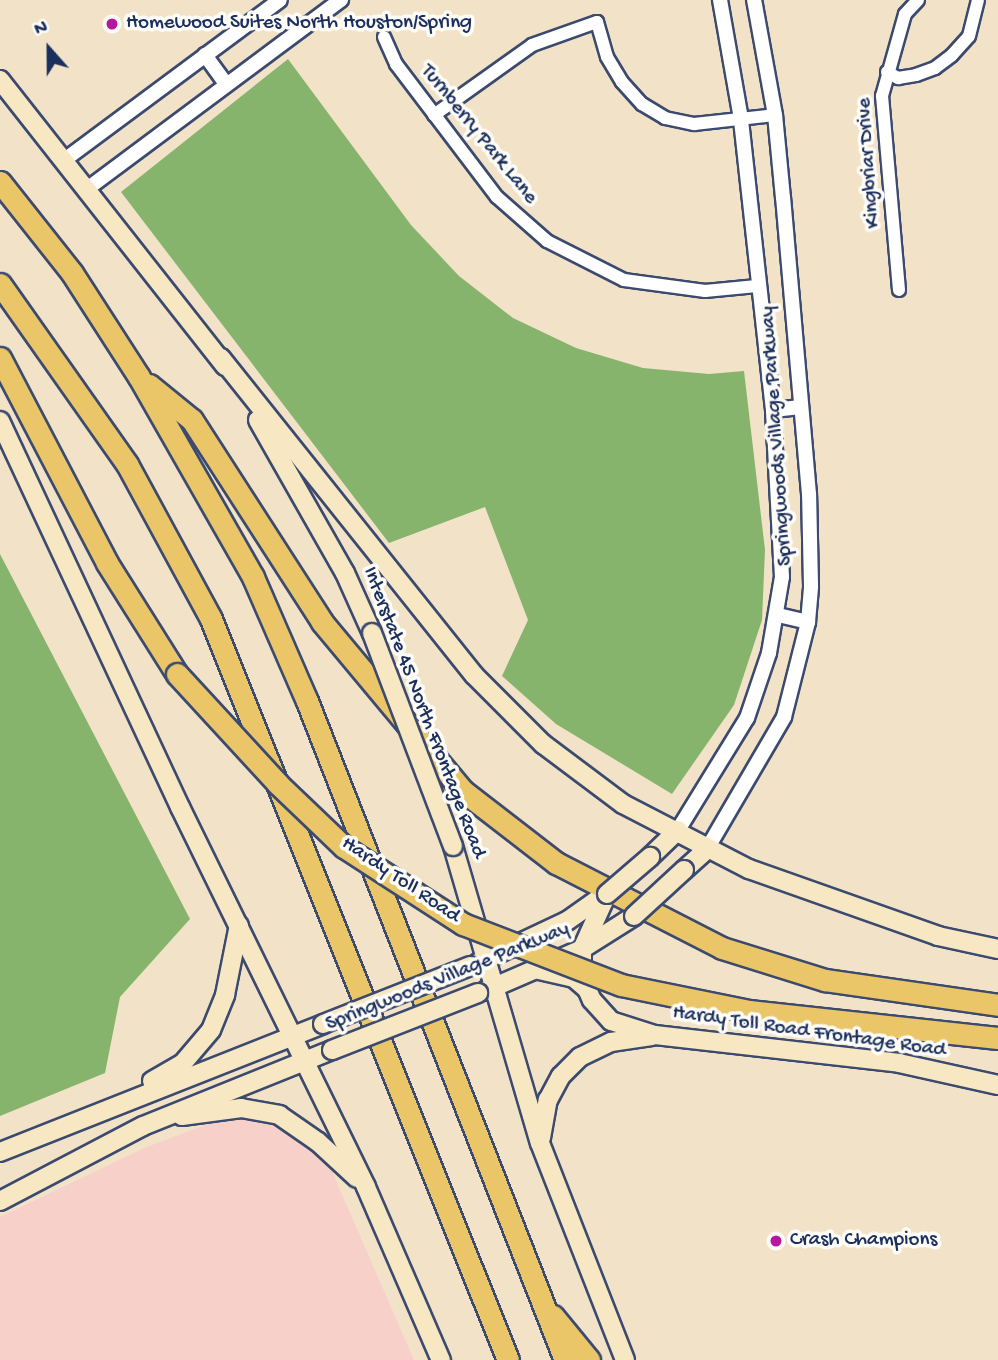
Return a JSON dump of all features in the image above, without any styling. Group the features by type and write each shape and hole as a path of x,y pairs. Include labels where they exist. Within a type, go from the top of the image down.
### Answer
{"highway":[{"path":"0,181 72,273 139,377 259,590 307,701 565,1360"},
{"path":"0,284 110,436 212,619 503,1354"},
{"name":"Hardy Toll Road","path":"0,358 107,563 177,674 278,785 344,847 463,923 621,985 749,1011 998,1038"},
{"path":"139,377 192,420 322,622 463,791 556,863 722,948 825,980 998,1004"},
{"path":"542,1305 589,1360"}],"main road":[{"name":"Interstate 45 North Frontage Road","path":"0,80 220,358 345,573 372,632 453,846 486,990 540,1143 625,1360"},
{"path":"220,358 474,675 542,744 623,804 678,830 707,849 815,895 938,936 998,949"},
{"path":"0,421 291,1036 366,1186 442,1360"},
{"name":"Springwoods Village Parkway","path":"0,1152 89,1114 478,963 567,921 607,894 678,830"},
{"name":"Springwoods Village Parkway","path":"0,1201 157,1119 539,970 634,916 707,849"},
{"path":"607,894 588,941 582,977 588,990 611,1021 655,1035"},
{"path":"89,1114 105,1099 183,1063 211,1030 226,995 239,925"},
{"path":"539,970 574,978 588,990"},
{"path":"540,1143 548,1100 561,1076 580,1057 611,1042 655,1035"},
{"name":"Hardy Toll Road Frontage Road","path":"655,1035 899,1063 998,1085"},
{"path":"157,1119 241,1108 279,1115 318,1142 366,1186"}],"street":[{"path":"64,160 280,0"},
{"path":"87,189 341,0"},
{"name":"Springwoods Village Parkway","path":"678,830 747,718 778,615 782,577 772,410 741,119 720,0"},
{"name":"Springwoods Village Parkway","path":"707,849 784,717 808,622 809,494 775,116 754,0"},
{"path":"887,72 898,78 916,75 935,68 952,55 969,36 978,0"},
{"name":"Kingbriar Drive","path":"899,290 882,96 905,14 913,2"},
{"path":"434,115 531,45 597,22 607,57 642,104 665,118 694,124 775,116"},
{"name":"Turnberry Park Lane","path":"383,37 396,64 514,216 580,261 624,280 669,288 705,291 757,286"},
{"path":"205,55 226,84"},
{"path":"772,410 801,407"},
{"path":"778,615 808,622"}],"shaded area":[{"path":"279,1115 331,1169 414,1360 0,1360 0,1217 144,1148 221,1119"}],"green space":[{"path":"288,59 411,225 459,276 513,318 576,348 643,368 709,374 744,371 765,550 762,620 734,705 672,794 556,724 502,676 528,620 485,507 389,543 121,192"},
{"path":"0,554 190,919 120,997 105,1073 0,1116"}],"place":[{"name":"Homewood Suites North Houston/Spring","path":"112,24"},
{"name":"Crash Champions","path":"776,1241"}]}
